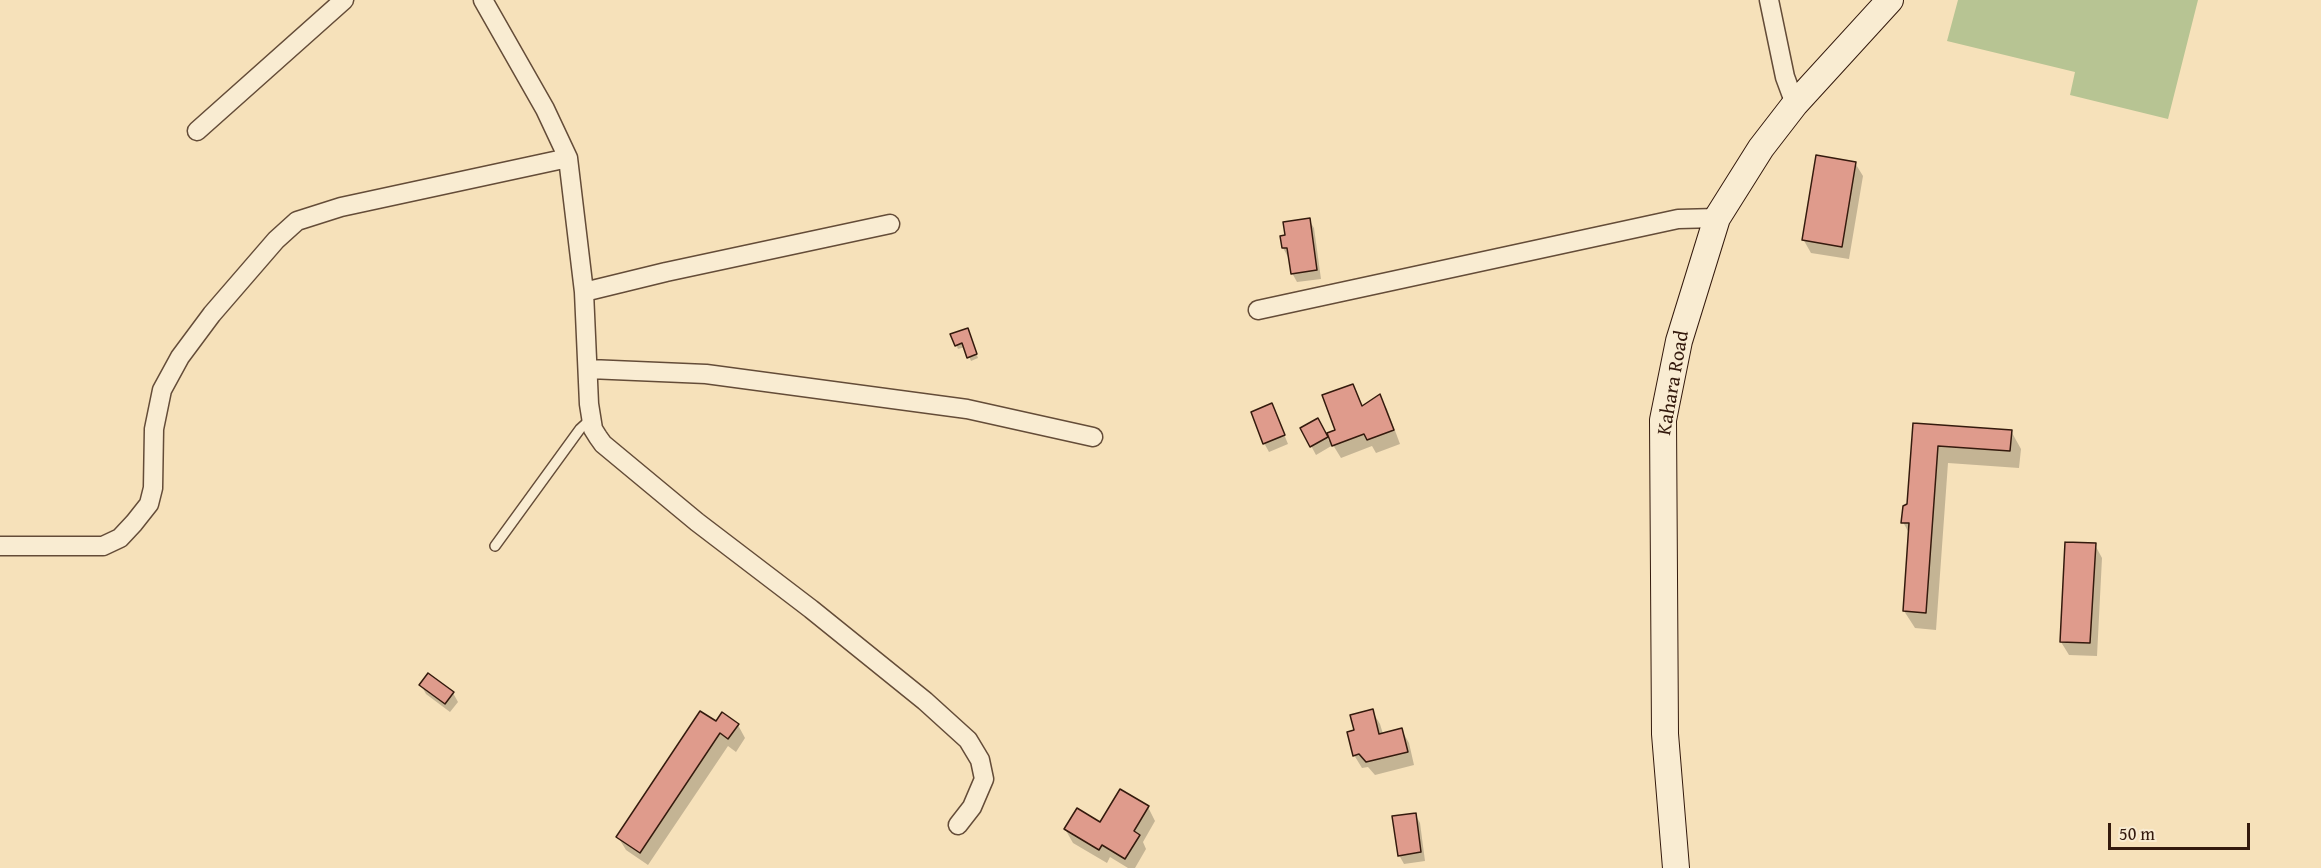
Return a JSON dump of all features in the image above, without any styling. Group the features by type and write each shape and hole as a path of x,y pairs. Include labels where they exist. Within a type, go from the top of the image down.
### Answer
{"street":[{"path":"197,131 344,0"},
{"path":"483,0 545,109 568,158 584,292 593,429 611,451 697,522 820,616 925,701 968,740 980,760 984,779 972,807 958,825"},
{"path":"1769,0 1785,77 1795,104"},
{"name":"Kahara Road","path":"1676,868 1665,734 1663,420 1679,341 1717,218 1761,148 1795,104 1890,0"},
{"path":"0,546 103,546 120,538 134,523 149,504 153,488 154,429 162,390 166,382 180,357 212,314 276,240 297,221 341,207 568,158"},
{"path":"1258,310 1678,219 1717,218"},
{"path":"584,292 890,224"},
{"path":"589,369 706,374 967,409 1093,437"}],"lane":[{"path":"495,546 580,429 591,419"}],"green space":[{"path":"1958,0 2198,0 2168,119 2070,95 2075,72 1947,41"}],"building":[{"path":"1816,155 1856,162 1842,247 1802,240"},
{"path":"1310,218 1317,270 1291,274 1287,248 1282,248 1280,236 1285,235 1283,222"},
{"path":"968,328 977,354 967,358 962,343 955,346 950,334"},
{"path":"1353,384 1362,406 1380,394 1394,430 1367,440 1364,434 1332,446 1327,433 1335,430 1322,395"},
{"path":"1272,403 1285,435 1263,444 1251,412"},
{"path":"1318,418 1328,437 1310,447 1300,428"},
{"path":"1913,423 2012,430 2010,451 1938,446 1926,613 1903,611 1909,523 1901,523 1903,506 1907,504"},
{"path":"2065,542 2096,543 2090,643 2060,642"},
{"path":"428,673 454,692 445,704 419,685"},
{"path":"1373,709 1379,734 1402,728 1408,752 1366,762 1359,754 1353,756 1347,732 1354,730 1350,715"},
{"path":"700,711 716,721 722,712 739,724 728,739 720,733 640,853 616,837"},
{"path":"1120,789 1149,806 1134,831 1140,835 1125,859 1102,845 1099,850 1064,829 1077,808 1100,822"},
{"path":"1416,813 1421,852 1398,856 1392,816"}]}
